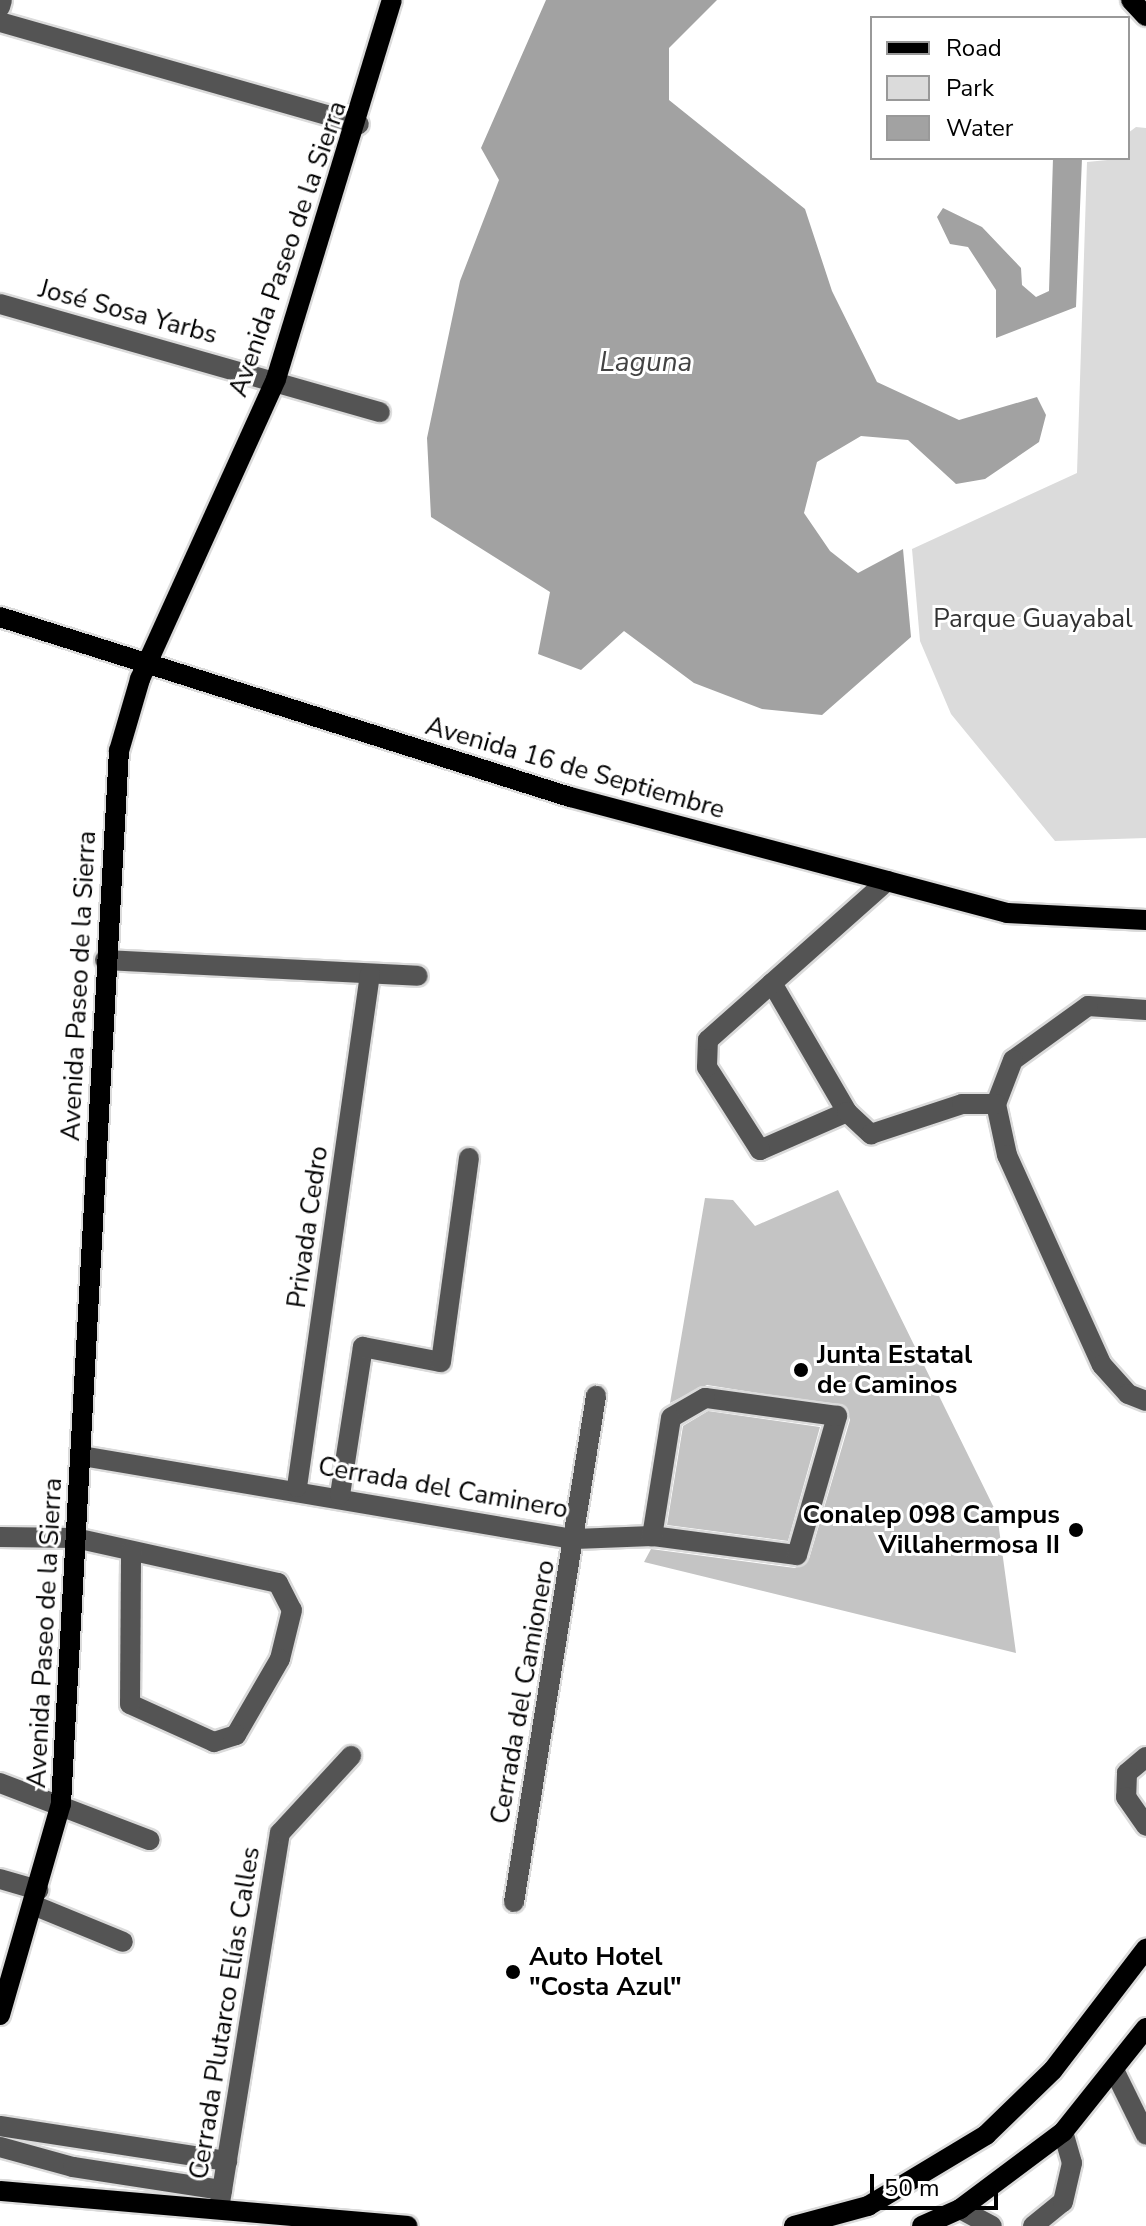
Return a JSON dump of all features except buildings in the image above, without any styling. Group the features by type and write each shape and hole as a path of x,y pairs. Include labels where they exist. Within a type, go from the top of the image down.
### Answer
{"main road":[{"name":"Avenida Paseo de la Sierra","path":"0,2015 5,1981 35,1898 61,1804 117,762 147,663 276,379 359,124 392,0"},
{"path":"1131,0 1146,16"},
{"name":"Avenida 16 de Septiembre","path":"0,617 570,797 1007,913 1146,920"},
{"path":"794,2226 868,2206 986,2135 1053,2070 1146,1949"},
{"path":"922,2226 960,2209 1063,2132 1146,2028"},
{"path":"0,2191 221,2200 300,2216 407,2226"},
{"path":"855,2226 868,2206"}],"street":[{"path":"0,7 2,0"},
{"path":"0,22 359,124"},
{"name":"José Sosa Yarbs","path":"0,304 276,379 380,412"},
{"path":"847,1112 760,1150 707,1067 708,1040 887,881"},
{"path":"105,960 418,976"},
{"name":"Privada Cedro","path":"297,1487 370,974"},
{"path":"772,983 847,1112 871,1134 962,1104 996,1104"},
{"path":"1146,1010 1088,1006 1013,1060 996,1104 1007,1155 1102,1365 1128,1394 1146,1401"},
{"path":"340,1495 363,1347 441,1362 469,1158"},
{"name":"Cerrada del Camionero","path":"514,1902 596,1396"},
{"name":"Cerrada del Caminero","path":"82,1456 297,1487 575,1539 652,1536 797,1555 837,1416 705,1398 671,1418 652,1536"},
{"path":"0,1537 75,1538 278,1583 292,1610 280,1659 236,1735 214,1742 130,1704 131,1551"},
{"name":"Cerrada Plutarco Elías Calles","path":"221,2200 280,1833 351,1756"},
{"path":"1146,1757 1127,1773 1126,1797 1146,1826"},
{"path":"0,1783 149,1840"},
{"path":"0,1879 123,1942"},
{"path":"1114,2070 1146,2135"},
{"path":"0,2126 227,2161"},
{"path":"1033,2226 1063,2202 1072,2163 1063,2132"},
{"path":"0,2147 73,2167 221,2200"},
{"path":"960,2209 992,2226"},
{"path":"276,2226 300,2216"}],"green space":[{"name":"Parque Guayabal","path":"1136,127 1146,128 1146,838 1055,841 951,714 920,641 912,549 1077,473 1087,162 1130,160 1130,132"}],"water":[{"name":"Laguna","path":"546,0 717,0 669,48 669,100 805,209 832,291 877,382 959,420 1037,397 1046,415 1039,442 985,479 956,484 908,440 861,436 817,462 804,513 830,551 858,573 903,549 911,637 822,715 762,709 694,683 624,631 581,670 538,654 550,592 431,517 427,438 460,281 499,180 481,148"},
{"path":"1053,160 1082,160 1076,307 996,338 996,290 968,247 950,244 937,217 943,208 982,227 1021,268 1022,285 1036,297 1049,291"}],"place":[{"name":"Junta Estatal de Caminos","path":"801,1370"},
{"name":"Conalep 098 Campus Villahermosa II","path":"1076,1530"},
{"name":"Auto Hotel \"Costa Azul\"","path":"513,1972"}]}
